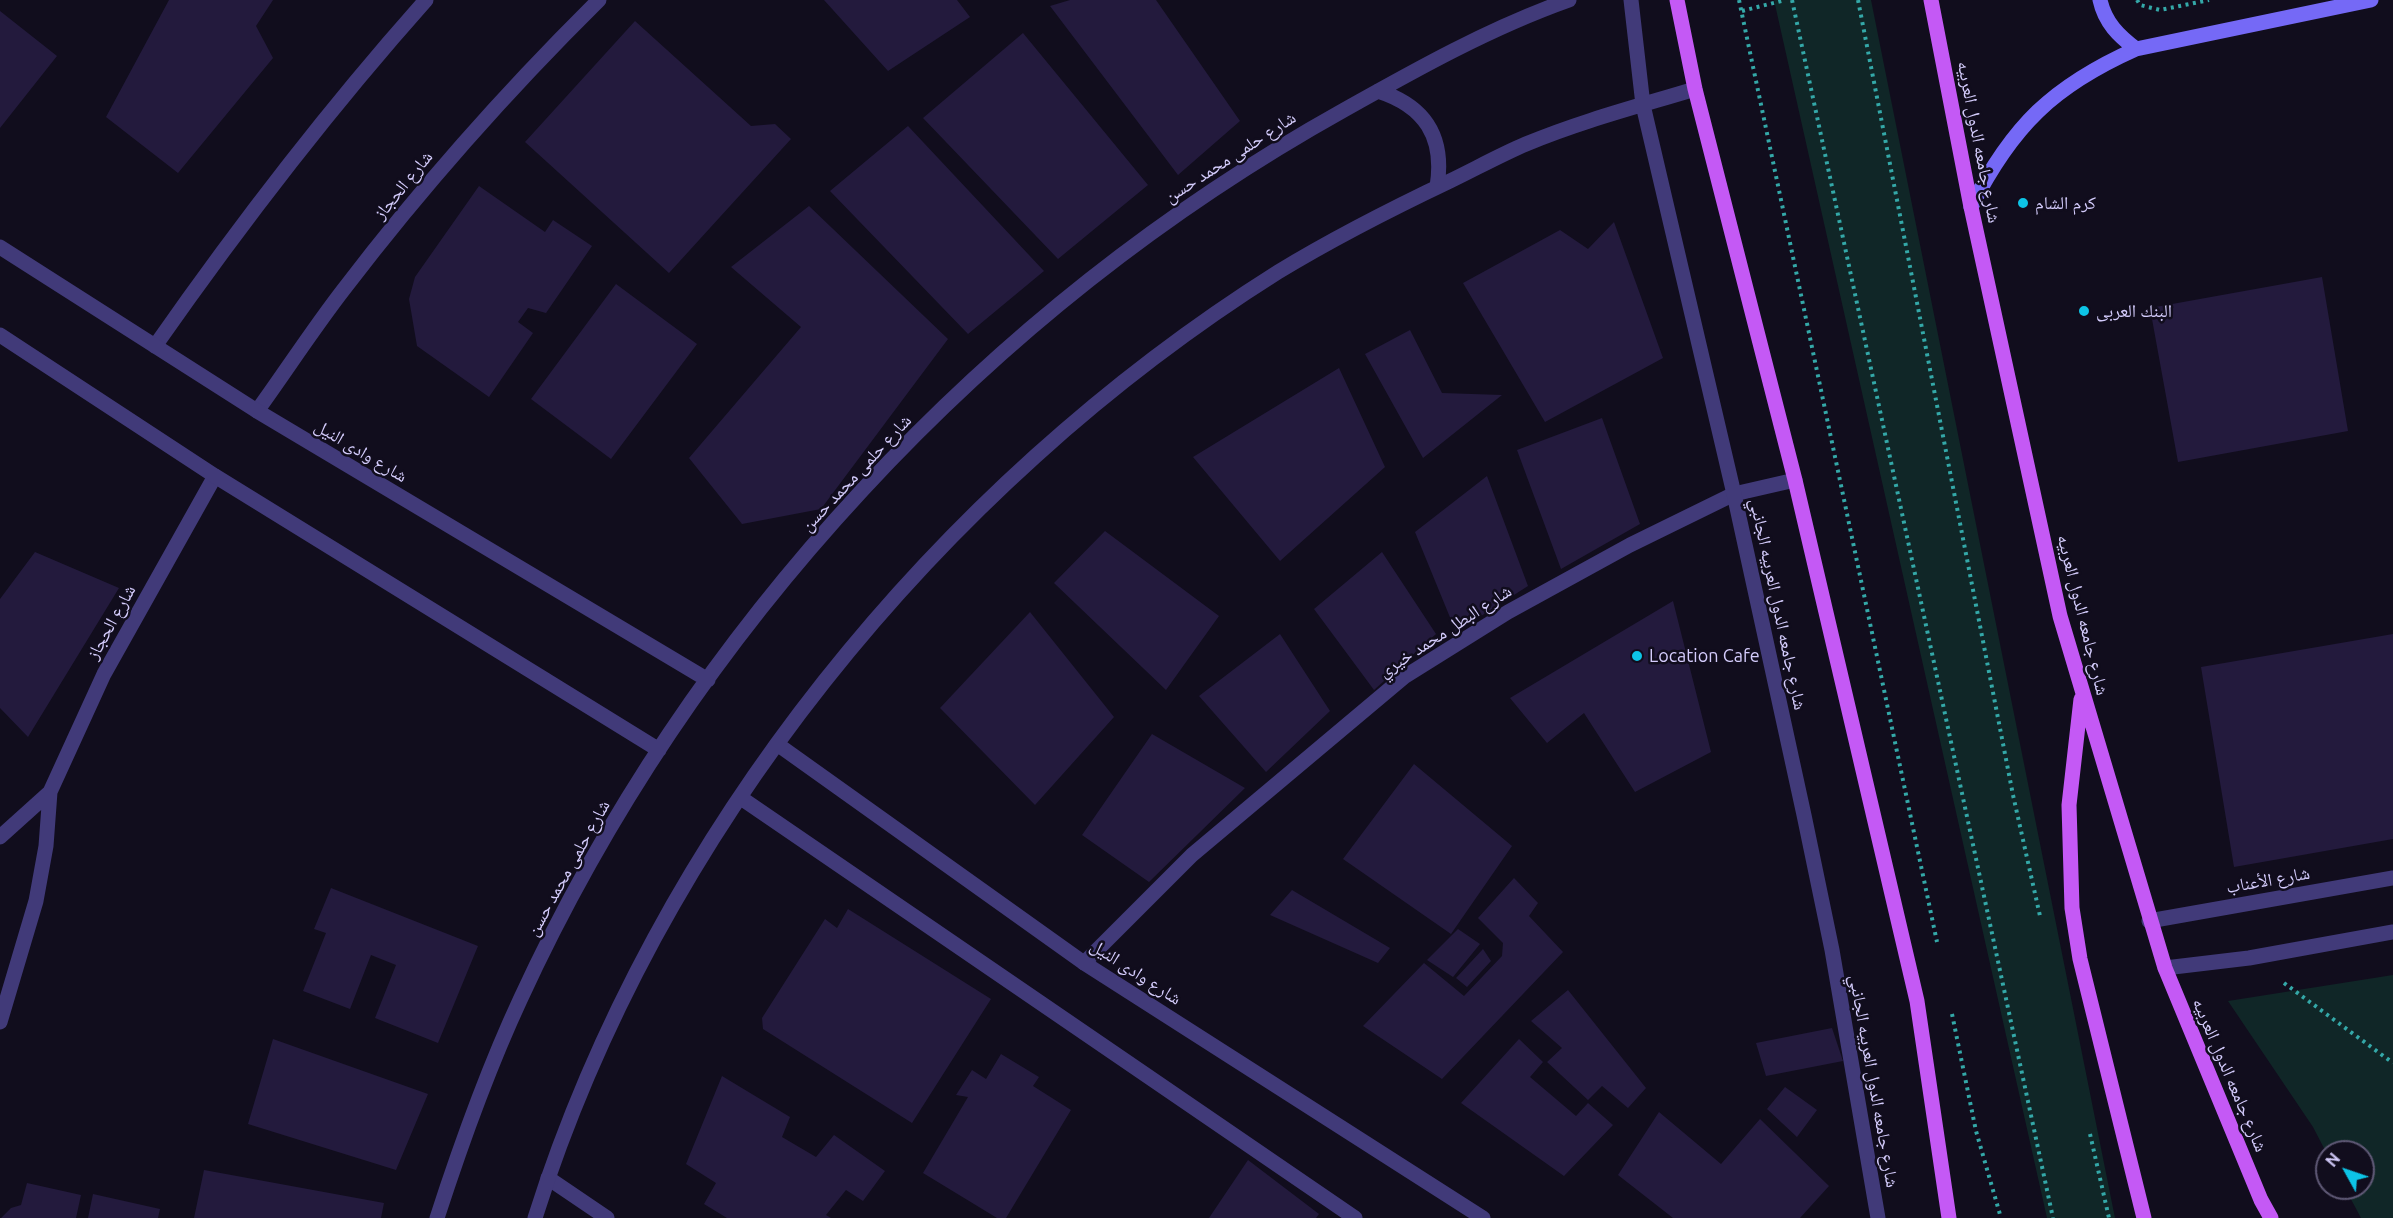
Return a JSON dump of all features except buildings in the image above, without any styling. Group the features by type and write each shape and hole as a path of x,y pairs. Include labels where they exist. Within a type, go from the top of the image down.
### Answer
{"main road":[{"path":"1677,0 1695,89 1796,480 1917,1001 1951,1218"},
{"name":"شارع جامعه الدول العربيه","path":"1931,0 1971,207 2060,616 2149,921 2165,968 2261,1200 2271,1218"},
{"path":"2100,0 2103,11 2116,33 2136,49"},
{"path":"1971,207 1989,172 2011,139 2037,111 2067,85 2100,65 2136,49 2371,0"},
{"path":"2082,694 2069,805 2072,908 2080,958 2144,1218"}],"street":[{"path":"155,346 227,243 303,144 426,0"},
{"name":"شارع الحجاز","path":"257,411 343,290 436,174 536,63 599,0"},
{"name":"شارع حلمى محمد حسن","path":"437,1218 465,1133 520,1000 585,873 659,750 708,680 791,573 879,472 974,377 1076,289 1184,209 1297,136 1378,91 1477,39 1569,0"},
{"name":"شارع جامعه الدول العربيه الجانبي","path":"1631,0 1643,105 1734,494 1832,950 1878,1218"},
{"path":"535,1218 582,1088 651,943 694,870 777,744 860,639 933,555 1013,477 1097,404 1185,335 1278,273 1374,216 1526,144 1695,89"},
{"path":"1378,91 1411,106 1433,134 1439,151 1437,187"},
{"name":"شارع وادى النيل","path":"0,247 257,411 708,680"},
{"path":"0,335 215,476 659,750"},
{"name":"شارع الحجاز","path":"0,1022 36,902 46,846 50,792 104,674 215,476"},
{"name":"شارع البطل محمد خيري","path":"1084,963 1192,855 1404,677 1508,612 1629,545 1734,494 1796,480"},
{"name":"شارع وادى النيل","path":"777,744 1084,963 1483,1218"},
{"name":"شارع الحجاز","path":"0,837 50,792"},
{"path":"741,798 1354,1218"},
{"name":"شارع الأعناب","path":"2149,921 2393,879"},
{"path":"2165,968 2249,958 2393,932"},
{"path":"548,1178 607,1218"}],"path":[{"path":"1739,0 1937,945"},
{"path":"1742,11 1785,0"},
{"path":"1792,0 2053,1218"},
{"path":"1858,0 2013,795 2042,921"},
{"path":"2137,0 2140,5 2160,10 2211,0"},
{"path":"2249,958 2393,1063"},
{"path":"1949,1003 1976,1131 2001,1218"},
{"path":"2088,1127 2109,1218"}],"green space":[{"path":"1774,0 1871,0 2115,1218 2047,1218"},
{"path":"2393,975 2393,1218 2361,1218 2351,1200 2375,1200 2375,1140 2320,1140 2228,1001"}],"place":[{"name":"كرم الشام","path":"2023,203"},
{"name":"البنك العربى","path":"2084,311"},
{"name":"Location Cafe","path":"1637,656"}]}
